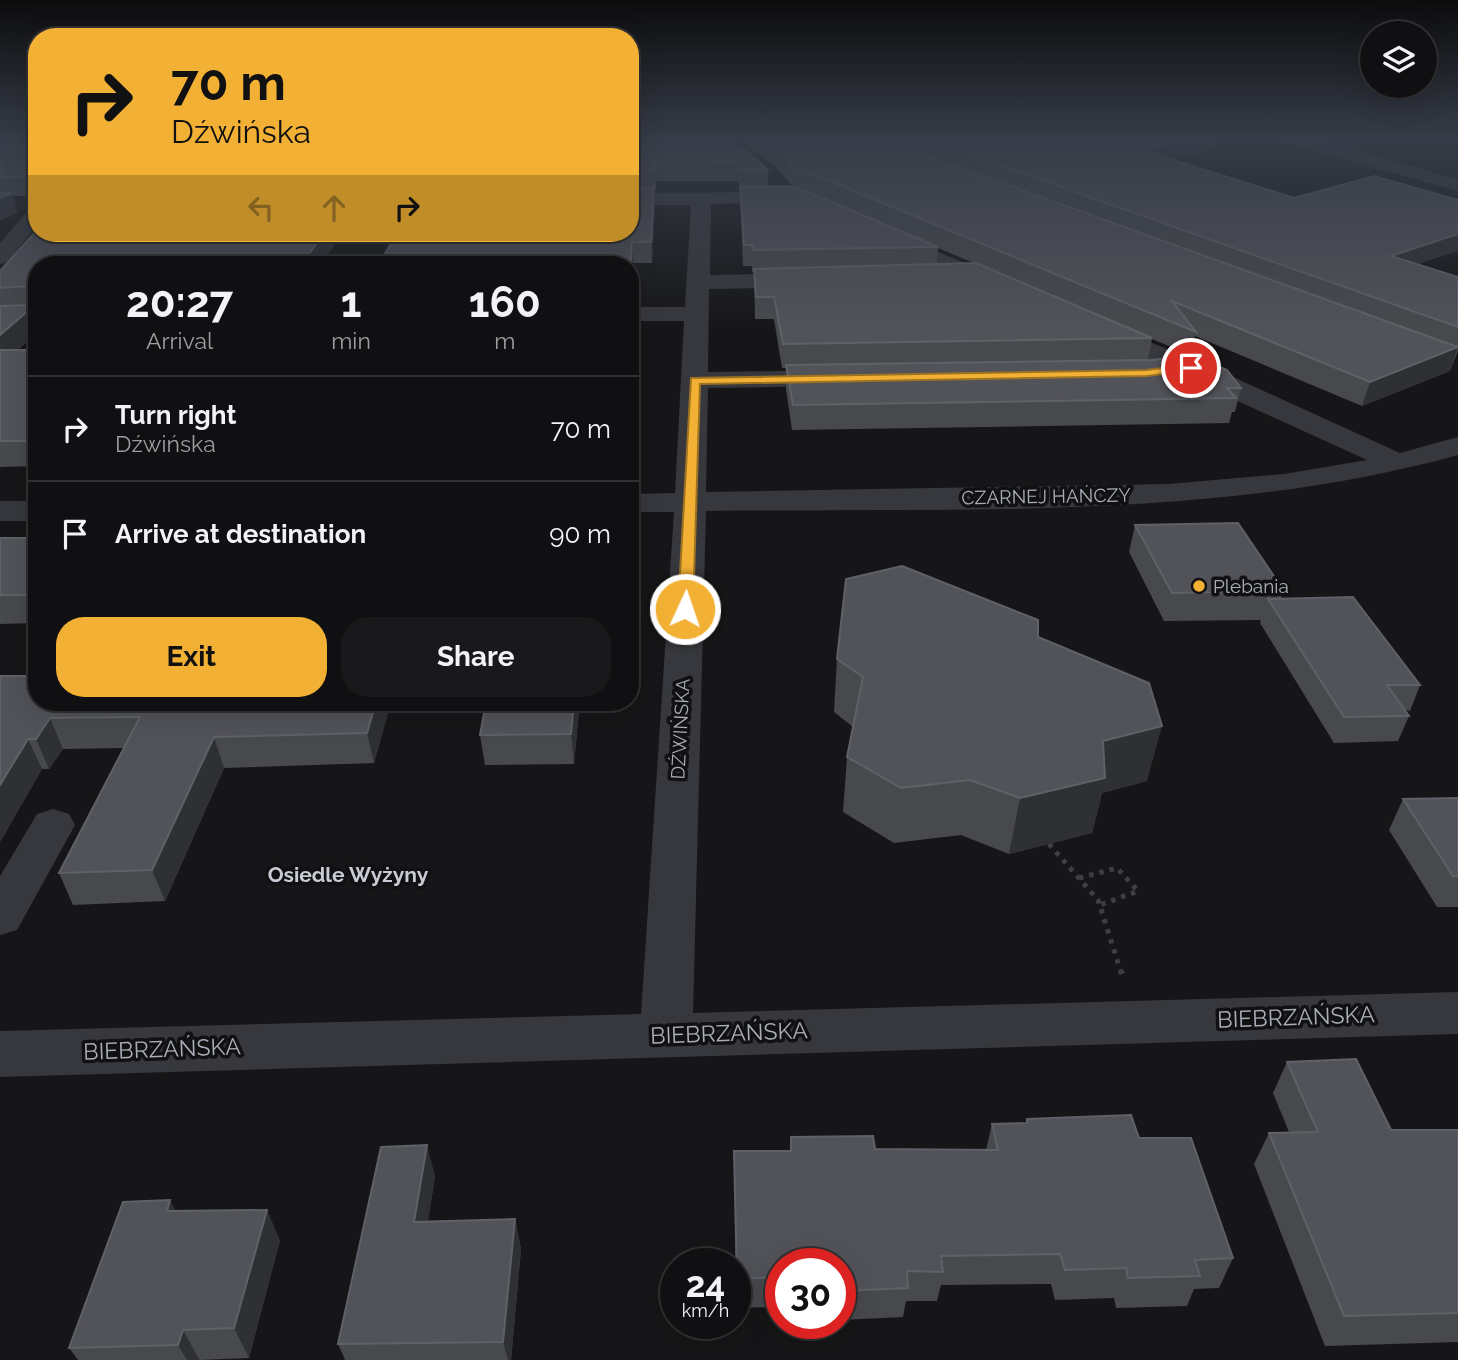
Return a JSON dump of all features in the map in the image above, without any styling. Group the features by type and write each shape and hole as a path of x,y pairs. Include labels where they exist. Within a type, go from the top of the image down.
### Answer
{"street":[{"name":"DŹWIŃSKA","path":"666,1035 701,200"},
{"path":"806,200 813,204"},
{"path":"12,204 28,204"},
{"path":"0,257 28,223"},
{"path":"873,230 1018,294"},
{"path":"926,278 980,277"},
{"path":"639,312 697,298 832,280"},
{"path":"1082,321 1398,463"},
{"path":"1133,373 1191,368"},
{"path":"695,380 859,378"},
{"name":"CZARNEJ HAŃCZY","path":"639,503 1190,493 1341,476 1458,446"},
{"path":"0,511 28,511"},
{"path":"0,917 53,825"},
{"name":"BIEBRZAŃSKA","path":"0,1054 1458,1013"}],"path":[{"path":"1049,844 1100,905 1123,976"},
{"path":"1079,878 1117,868 1138,891 1100,905"}],"building":[{"path":"639,200 653,200 651,242 639,242"},
{"path":"741,200 828,200 938,247 753,250 752,245 744,245"},
{"path":"877,200 1050,200 1458,347 1370,382 1172,301 1196,332"},
{"path":"1099,200 1458,200 1458,234 1391,256 1458,277 1458,327"},
{"path":"28,240 318,242 308,256 28,256 28,286 0,288 0,271"},
{"path":"392,242 632,242 631,256 384,256"},
{"path":"976,263 1152,338 783,344 774,297 756,297 754,269"},
{"path":"28,305 28,311 0,335 0,306"},
{"path":"0,350 28,350 28,441 0,441"},
{"path":"1193,355 1227,370 1241,388 1227,388 1236,398 793,405 786,365 1152,360"},
{"path":"1238,523 1284,591 1172,593 1135,525"},
{"path":"0,538 28,538 28,595 0,595"},
{"path":"902,566 1038,620 1038,637 1149,683 1162,726 1103,741 1105,778 1020,798 970,780 901,788 847,757 863,677 837,659 846,579"},
{"path":"1353,597 1420,685 1387,685 1409,716 1344,717 1268,599"},
{"path":"0,676 28,676 28,711 373,711 367,733 214,737 152,870 59,873 140,717 50,718 36,739 28,739 0,785"},
{"path":"484,711 573,711 571,734 480,735"},
{"path":"1458,798 1458,876 1453,876 1403,799"},
{"path":"1356,1059 1391,1130 1458,1130 1458,1313 1344,1316 1269,1133 1318,1132 1287,1062"},
{"path":"1131,1115 1139,1138 1191,1138 1233,1258 1195,1260 1200,1276 1128,1278 1126,1268 1065,1270 1060,1254 941,1256 943,1272 907,1271 908,1288 856,1290 856,1248 765,1248 765,1278 751,1278 751,1248 736,1248 734,1151 791,1151 791,1137 873,1136 875,1149 998,1150 992,1124 1027,1123 1027,1119"},
{"path":"427,1145 414,1222 515,1219 503,1342 338,1344 381,1147"},
{"path":"170,1200 167,1211 267,1210 234,1328 183,1330 178,1345 69,1348 123,1202"}],"place":[{"name":"Plebania","path":"1199,586"}],"district":[{"name":"Osiedle Wyżyny","path":"348,875"}],"route":[{"path":"685,609 695,380 1147,373 1191,368"}]}
